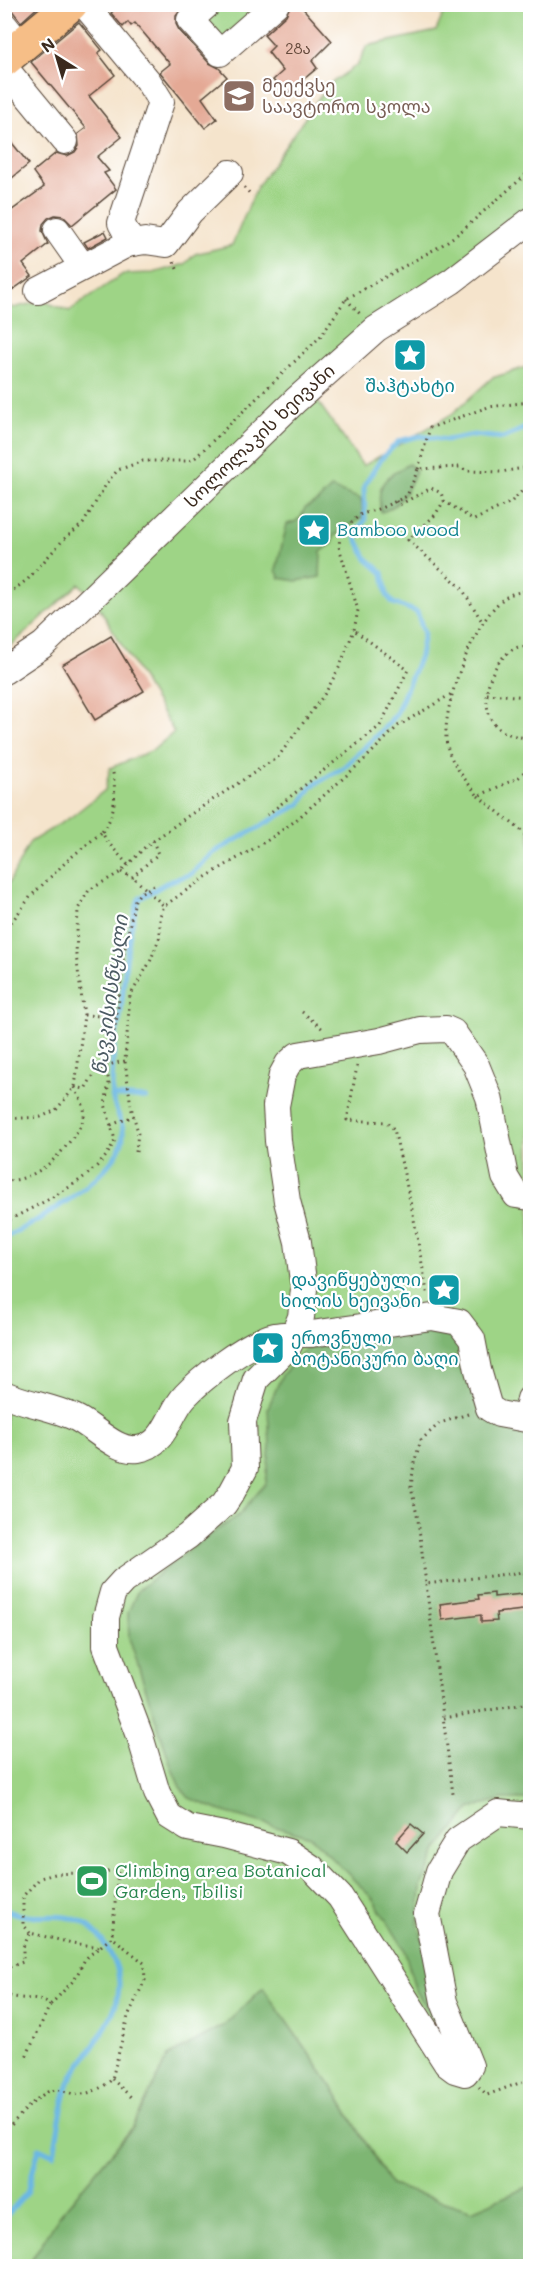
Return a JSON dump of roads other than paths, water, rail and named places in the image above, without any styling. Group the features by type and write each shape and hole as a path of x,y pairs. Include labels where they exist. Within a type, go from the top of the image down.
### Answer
{"main road":[{"path":"9,50 71,4"}],"street":[{"path":"84,4 148,81 161,102 121,223 128,236 128,244"},
{"path":"208,4 190,20 220,53 276,4"},
{"path":"9,50 65,141"},
{"path":"38,291 128,244 145,241 166,244 190,212 230,173"},
{"name":"სოლოლაკის ხეივანი","path":"4,671 43,645 288,409 376,329 452,282 531,221"},
{"path":"57,230 83,267"},
{"path":"531,1197 516,1195 505,1177 489,1098 476,1065 453,1032 446,1029 420,1030 379,1041 298,1055 288,1064 282,1075 276,1106 287,1202 298,1242 304,1289 301,1317 288,1347 256,1379 243,1421 245,1468 232,1492 224,1504 188,1536 123,1581 113,1592 106,1617 106,1646 140,1736 157,1793 169,1816 188,1827 288,1852 312,1868 340,1897 447,2064 465,2073 470,2066 444,2002 427,1914 439,1871 458,1839 498,1813 531,1816"},
{"path":"4,1394 73,1417 124,1447 137,1449 148,1447 157,1440 165,1431 185,1396 240,1353 263,1339 432,1317 459,1322 472,1339 489,1408 499,1414 529,1413"}],"waterway":[{"name":"წავკისისწყალი","path":"4,1238 52,1211 87,1186 114,1158 121,1145 122,1125 112,1093 113,1063 129,941 139,899 168,882 191,874 213,853 300,804 312,786 344,767 396,714 420,656 424,633 417,612 393,603 387,595 383,573 367,559 356,537 365,520 364,486 381,459 399,441 420,436 447,440 474,435 503,438 530,426"},
{"path":"112,1096 146,1098"},
{"name":"წავკისისწყალი","path":"4,1909 25,1916 71,1918 90,1927 110,1953 117,1968 119,1983 118,1997 113,2012 69,2083 54,2155 39,2148 27,2193 4,2218"}],"place":[{"name":"მეექვსე საავტორო სკოლა","path":"239,96"},
{"name":"შაჰტახტი","path":"410,355"},
{"name":"Bamboo wood","path":"314,530"},
{"name":"დავიწყებული ხილის ხეივანი","path":"444,1290"},
{"name":"ეროვნული ბოტანიკური ბაღი","path":"268,1348"},
{"name":"Climbing area Botanical Garden, Tbilisi","path":"92,1881"}]}
